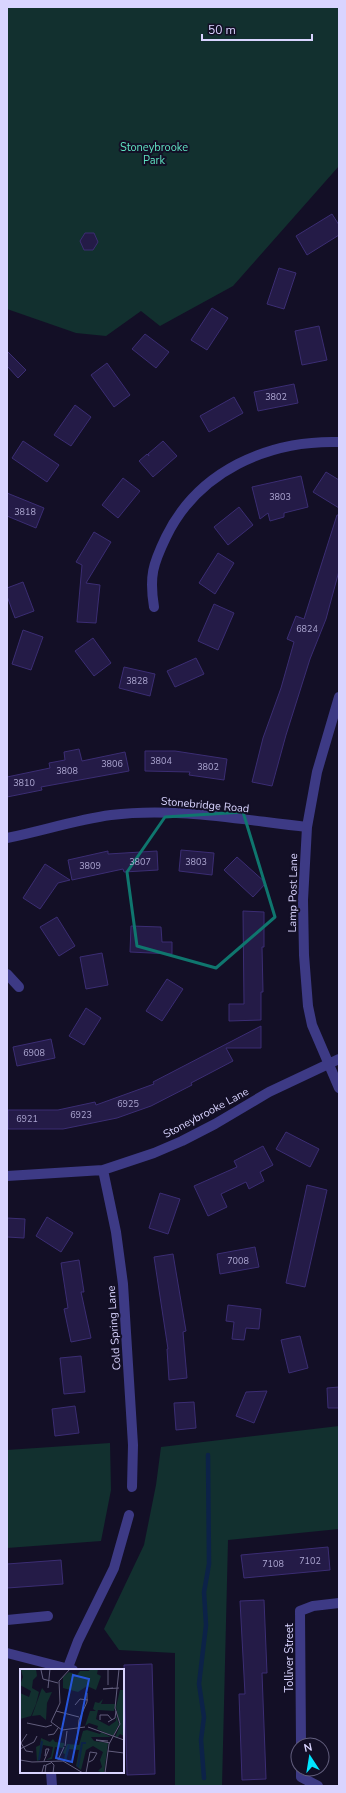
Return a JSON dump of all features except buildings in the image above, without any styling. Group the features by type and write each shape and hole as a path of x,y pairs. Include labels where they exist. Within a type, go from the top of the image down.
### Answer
{"street":[{"path":"154,607 151,584 153,566 172,525 194,495 236,464 266,451 305,442 339,442"},
{"name":"Lamp Post Lane","path":"339,697 317,772 307,827 303,900 305,978 308,1006 312,1025 339,1088"},
{"name":"Stonebridge Road","path":"7,838 82,820 134,813 192,814 307,827"},
{"path":"7,974 19,987"},
{"name":"Stoneybrooke Lane","path":"7,1176 103,1170 182,1141 269,1092 339,1060"},
{"name":"Cold Spring Lane","path":"103,1170 114,1224 123,1284 133,1446 132,1487"},
{"path":"7,1653 69,1669 78,1641 114,1568 128,1515"},
{"name":"Tolliver Street","path":"301,1737 300,1611 313,1606 339,1603"},
{"path":"7,1620 48,1616"},
{"path":"51,1773 52,1786"},
{"path":"301,1777 318,1786"}],"highlighted area":[{"path":"243,812 275,917 216,968 137,946 127,872 165,817"}],"green space":[{"name":"Stoneybrooke Park","path":"7,7 339,7 339,166 233,286 160,326 141,311 106,336 76,333 7,309"},
{"path":"339,1426 339,1529 228,1540 222,1786 175,1786 175,1653 119,1650 104,1629 144,1545 156,1485 161,1447"},
{"path":"110,1443 111,1490 101,1541 7,1548 7,1450"}],"waterway":[{"path":"204,1778 201,1740 204,1717 199,1684 206,1625 204,1592 209,1564 208,1455"}]}
